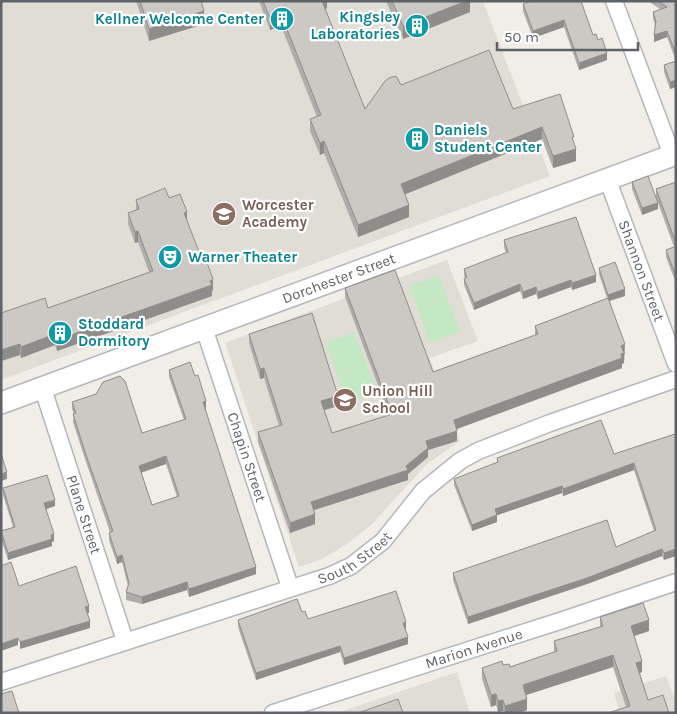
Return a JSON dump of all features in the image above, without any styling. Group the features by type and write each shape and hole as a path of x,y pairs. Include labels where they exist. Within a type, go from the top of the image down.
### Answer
{"street":[{"path":"614,1 674,155"},
{"name":"Dorchester Street","path":"1,403 607,178 674,155"},
{"name":"Shannon Street","path":"607,178 676,364"},
{"name":"Chapin Street","path":"204,328 290,587"},
{"name":"South Street","path":"1,682 290,587 329,576 351,566 383,542 423,491 443,473 478,451 676,379"},
{"name":"Plane Street","path":"43,389 125,641"},
{"name":"Marion Avenue","path":"273,713 676,582"}],"shaded area":[{"name":"Worcester Academy","path":"1,1 483,1 550,176 1,380"},
{"name":"Union Hill School","path":"447,260 478,341 430,358 460,441 427,464 370,526 347,544 322,559 299,567 225,343"},
{"path":"457,672 470,713 337,713"},
{"path":"666,676 676,703 676,713 620,713 614,693"}],"green space":[{"path":"439,275 460,332 430,343 409,286"},
{"path":"354,333 378,392 347,403 326,342"}],"building":[{"path":"140,1 201,1 204,11 149,29"},
{"name":"Daniels Student Center","path":"263,1 322,1 365,109 389,78 396,76 401,85 489,50 513,109 560,94 576,149 553,156 542,127 401,184 409,205 358,225 324,141 320,143 310,119 321,115 281,14 270,18"},
{"path":"392,1 466,1 403,26"},
{"path":"531,1 581,1 593,35 596,34 598,40 602,38 607,53 579,63 564,20 533,31 523,4"},
{"path":"658,1 676,1 676,54 667,31 654,35 656,21 653,12 667,7"},
{"path":"676,61 676,80 670,82 664,65"},
{"path":"648,176 658,203 642,208 632,182"},
{"path":"676,182 676,243 656,189"},
{"path":"165,188 169,198 180,194 187,212 184,213 203,262 206,260 213,279 210,281 212,285 57,340 55,334 21,347 20,344 1,350 1,313 45,298 48,308 153,271 138,231 135,232 128,213 139,209 136,200"},
{"path":"576,217 596,275 572,283 571,280 538,292 536,287 523,292 520,284 474,303 464,279 467,277 464,269 508,252 504,240"},
{"path":"676,246 676,276 666,250"},
{"path":"615,262 625,289 608,295 599,268"},
{"path":"395,270 433,372 538,334 535,326 608,298 625,344 621,346 624,353 621,354 622,358 454,420 457,431 426,441 428,448 406,466 408,470 311,502 315,514 290,523 258,432 282,425 264,368 260,369 249,334 312,313 338,396 321,401 332,433 392,414 345,288"},
{"path":"190,362 195,376 198,375 206,401 203,402 256,567 189,589 187,582 142,597 126,592 129,583 122,555 117,557 109,533 113,531 85,452 73,414 76,413 72,402 96,394 103,382 120,376 125,381 142,433 186,419 169,370","holes":["166,456 179,496 152,505 139,466"]},
{"path":"601,420 614,454 675,434 676,549 664,553 662,549 587,578 468,617 453,573 607,520 616,547 656,530 634,463 563,489 562,486 495,509 497,515 472,525 454,479 498,462 497,458"},
{"path":"1,454 7,472 1,474"},
{"path":"47,475 55,500 44,503 54,534 51,535 52,539 8,553 1,531 15,527 3,488"},
{"path":"11,562 19,586 76,566 89,606 85,607 90,621 20,642 18,638 1,644 1,566"},
{"path":"396,591 406,622 403,623 408,637 344,658 340,646 256,673 238,620 297,599 302,612 305,611 308,619"},
{"path":"643,603 649,620 631,626 642,661 636,663 648,700 663,695 669,713 608,713 630,706 613,655 523,685 527,699 505,706 503,700 498,701 496,694 491,695 482,668 502,661 503,665 509,664 510,667 557,651 554,641 603,626 600,617"},
{"path":"12,691 19,713 1,713 1,694"},
{"path":"398,699 403,713 358,713"}],"place":[{"name":"Kellner Welcome Center","path":"282,19"},
{"name":"Kingsley Laboratories","path":"417,26"},
{"name":"Daniels Student Center","path":"417,139"},
{"name":"Worcester Academy","path":"224,214"},
{"name":"Warner Theater","path":"170,257"},
{"name":"Stoddard Dormitory","path":"60,333"},
{"name":"Union Hill School","path":"345,400"}]}
